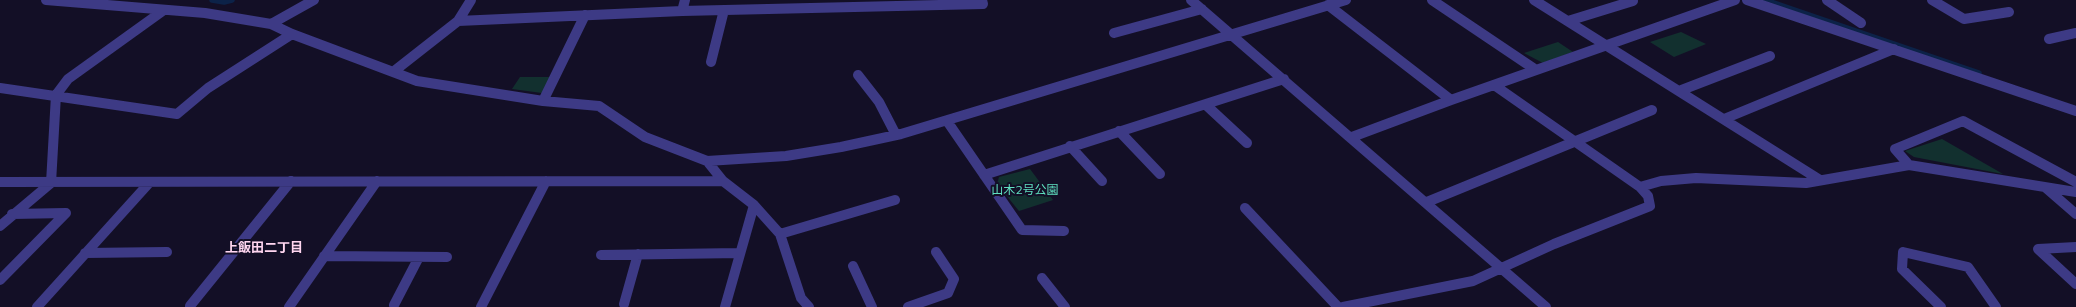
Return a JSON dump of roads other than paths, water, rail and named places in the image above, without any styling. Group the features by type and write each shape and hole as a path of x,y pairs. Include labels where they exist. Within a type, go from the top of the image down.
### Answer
{"street":[{"path":"46,0 205,13 271,24 292,34 416,81 543,101 599,106 645,137 707,161 786,156 841,147 896,135 1346,0"},
{"path":"271,24 314,0"},
{"path":"393,72 458,21 471,0"},
{"path":"682,11 685,0"},
{"path":"458,21 682,11 983,4 982,0"},
{"path":"1191,0 1352,137 1546,307"},
{"path":"1432,0 1536,70"},
{"path":"1534,0 1820,180"},
{"path":"1568,21 1633,1 1631,0"},
{"path":"1352,137 1451,100 1735,0"},
{"path":"1747,0 2076,112"},
{"path":"1827,0 1861,23"},
{"path":"1932,0 1964,19 2009,12"},
{"path":"1328,5 1451,100"},
{"path":"1114,33 1202,9"},
{"path":"0,226 12,214 51,183 56,95 68,80 83,68 164,10"},
{"path":"711,62 724,10"},
{"path":"543,101 585,15"},
{"path":"2049,39 2076,33"},
{"path":"0,88 56,95 177,114 219,80 292,34"},
{"path":"1724,119 1894,49"},
{"path":"1679,91 1770,56"},
{"path":"858,75 879,102 896,135"},
{"path":"984,175 1119,130 1206,105 1284,79"},
{"path":"1343,307 1473,281 1554,244 1650,206 1648,196 1640,187 1494,85"},
{"path":"1206,105 1246,143"},
{"path":"1427,202 1573,141 1652,110"},
{"path":"946,121 1022,230 1064,231"},
{"path":"1909,165 1895,148 1963,121 2076,189"},
{"path":"1119,130 1160,174"},
{"path":"1070,146 1102,181"},
{"path":"707,161 723,181 754,206 780,234 801,298 809,307"},
{"path":"1640,187 1661,181 1696,178 1806,183 1909,165 2046,187 2076,189"},
{"path":"190,306 291,181"},
{"path":"289,307 377,181"},
{"path":"482,307 546,181"},
{"path":"0,182 723,181"},
{"path":"37,307 150,182"},
{"path":"2046,187 2076,214"},
{"path":"780,234 895,200"},
{"path":"725,307 754,206"},
{"path":"1245,208 1338,307"},
{"path":"0,280 66,213 12,214"},
{"path":"2076,247 2038,249 2076,284"},
{"path":"85,253 167,252"},
{"path":"908,307 948,293 954,279 936,252"},
{"path":"1941,307 1902,269 1903,252 1968,267 1996,307"},
{"path":"601,254 740,253"},
{"path":"624,304 638,254"},
{"path":"324,256 447,258"},
{"path":"394,305 419,257"},
{"path":"853,266 872,307"},
{"path":"1042,278 1065,307"}],"waterway":[{"path":"212,0 224,2 232,0"},
{"path":"1765,0 1979,73"}],"district":[{"name":"上飯田二丁目","path":"264,248"}],"park label":[{"name":"山木2号公園","path":"1025,190"}]}
